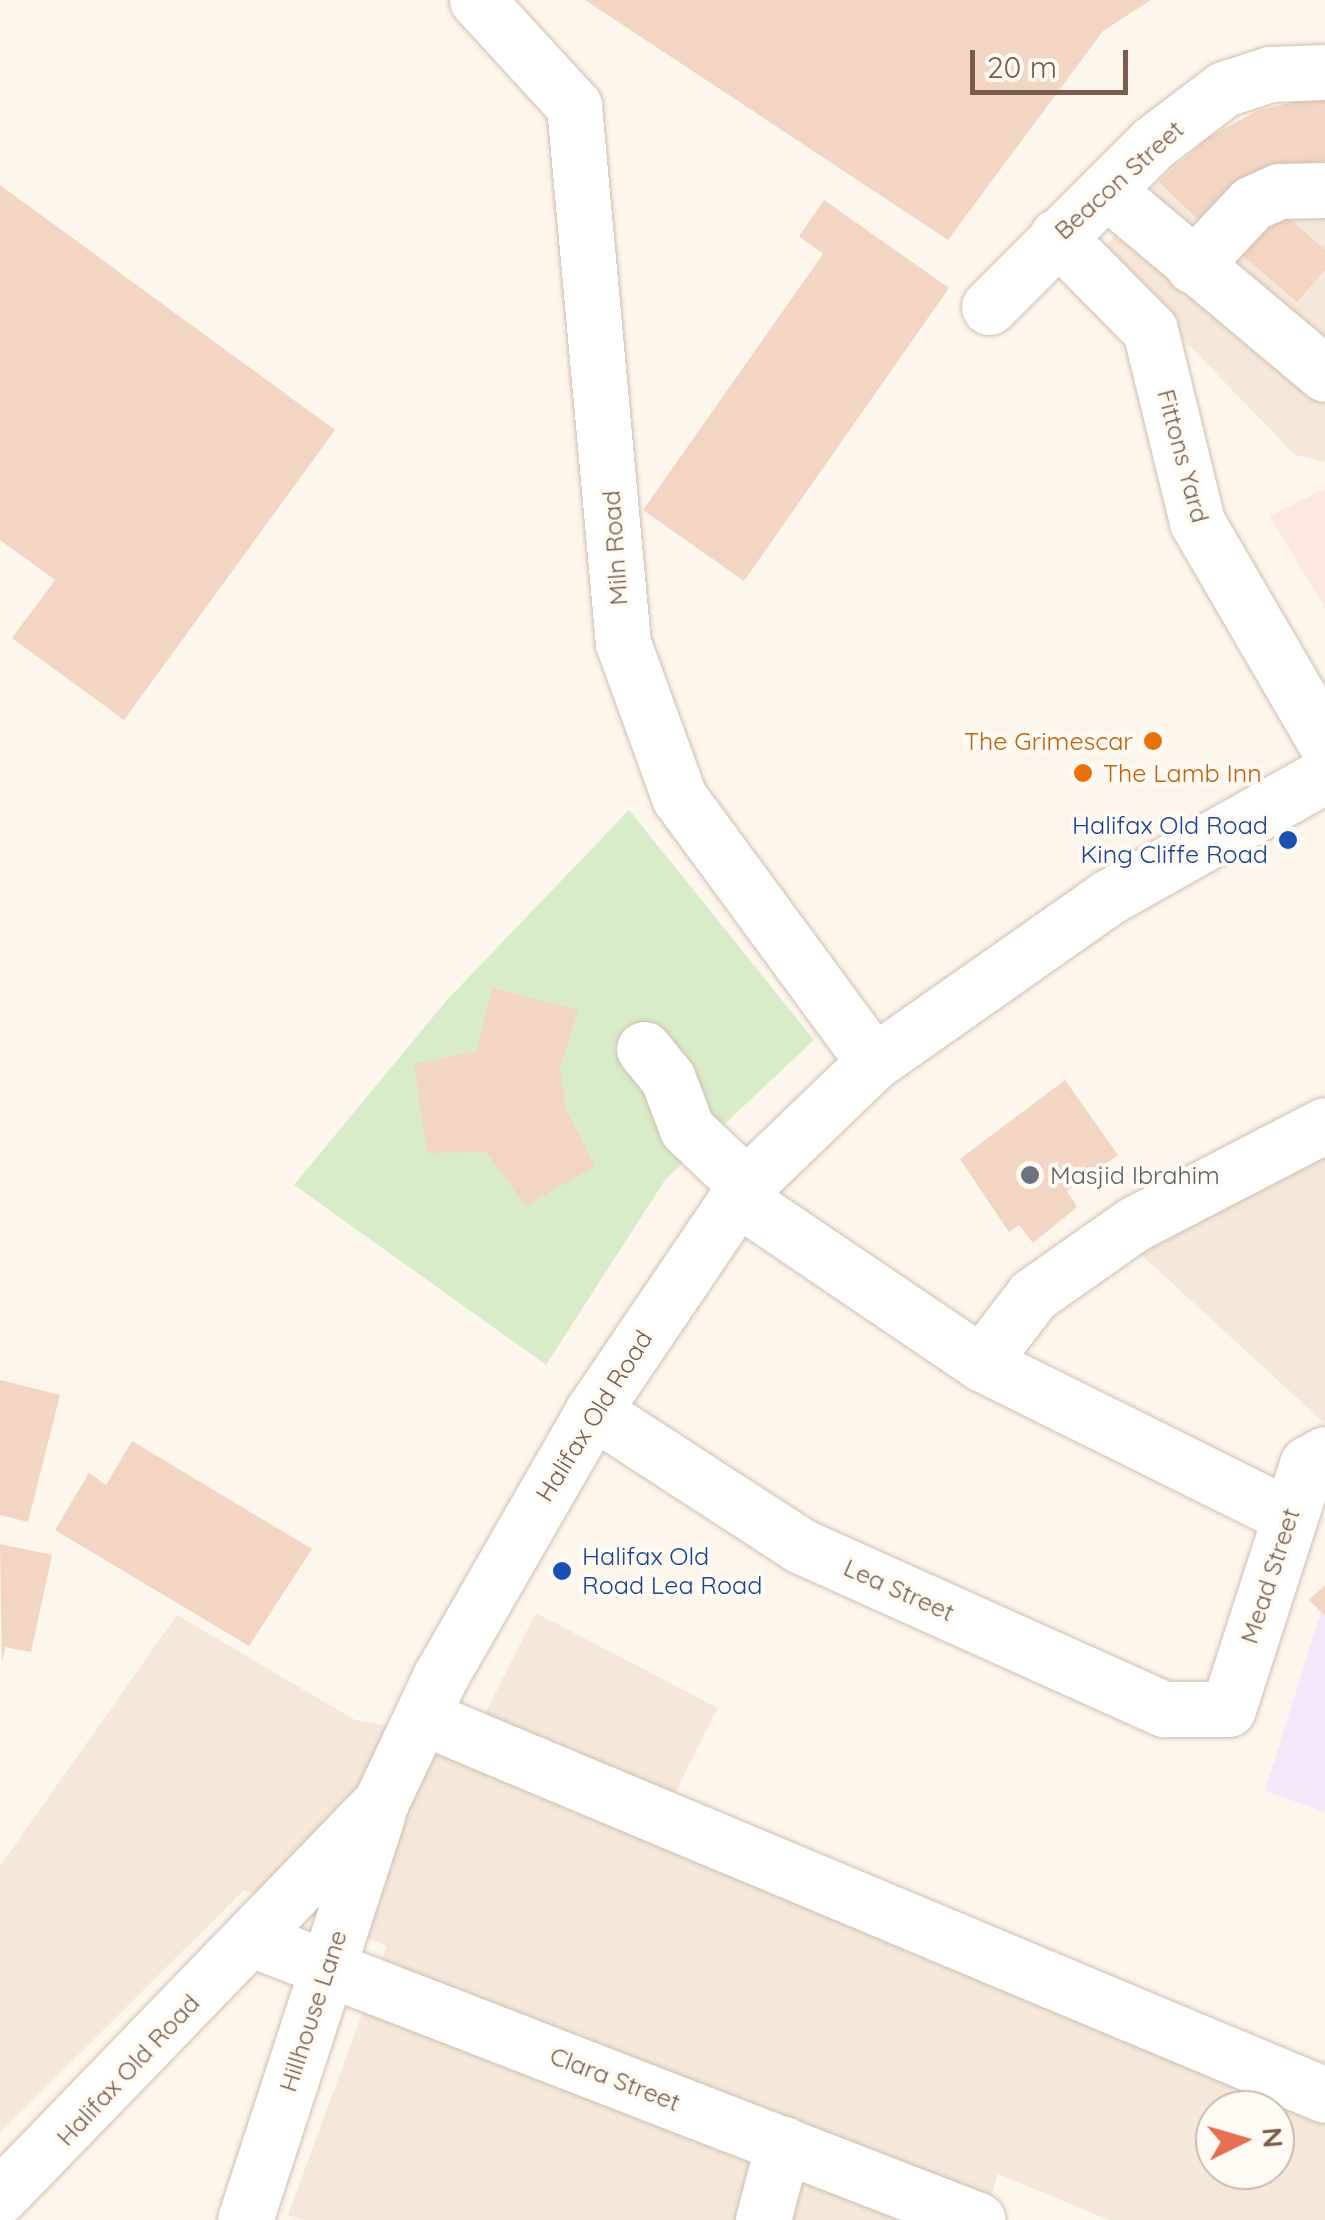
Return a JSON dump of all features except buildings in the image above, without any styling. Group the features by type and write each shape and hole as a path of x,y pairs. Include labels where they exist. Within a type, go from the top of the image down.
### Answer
{"street":[{"name":"Miln Road","path":"478,0 574,106 623,643 679,797 874,1062"},
{"name":"Beacon Street","path":"989,307 1056,236 1224,89 1270,74 1325,72"},
{"path":"1106,190 1325,374"},
{"path":"1192,266 1252,202 1279,191 1325,190"},
{"name":"Fittons Yard","path":"1056,236 1150,330 1197,522 1325,742"},
{"name":"Halifax Old Road","path":"0,2196 381,1802 422,1716 582,1429 741,1191 874,1062 1106,898 1325,774"},
{"path":"644,1049 668,1079 687,1129 741,1191 980,1364 1289,1516"},
{"path":"980,1364 1032,1295 1134,1224 1325,1125"},
{"name":"Lea Street","path":"582,1429 801,1546 1164,1710 1228,1709"},
{"name":"Mead Street","path":"1228,1709 1307,1464 1325,1454"},
{"path":"422,1716 1325,2094"},
{"name":"Hillhouse Lane","path":"245,2220 381,1802"},
{"name":"Clara Street","path":"252,1939 978,2220"},
{"path":"763,2220 783,2144"}],"shaded area":[{"path":"1314,95 1325,96 1325,462 1295,455 1100,253 1171,167 1235,124"},
{"path":"1325,488 1325,608 1270,516"},
{"path":"1325,1145 1325,1421 1323,1422 1137,1251"},
{"path":"1325,1598 1325,1812 1265,1791"},
{"path":"536,1613 718,1708 663,1817 1325,2095 1325,2220 1109,2220 998,2174 984,2220 304,2220 288,2215 387,1946 244,1890 0,2133 0,1866 177,1615 355,1720 471,1741"}],"green space":[{"path":"629,810 814,1040 665,1180 546,1365 294,1185 446,1001"}],"place":[{"name":"The Grimescar","path":"1153,741"},
{"name":"The Lamb Inn","path":"1083,773"},
{"name":"Halifax Old Road King Cliffe Road","path":"1288,840"},
{"name":"Masjid Ibrahim","path":"1030,1175"},
{"name":"Halifax Old Road Lea Road","path":"562,1571"}]}
